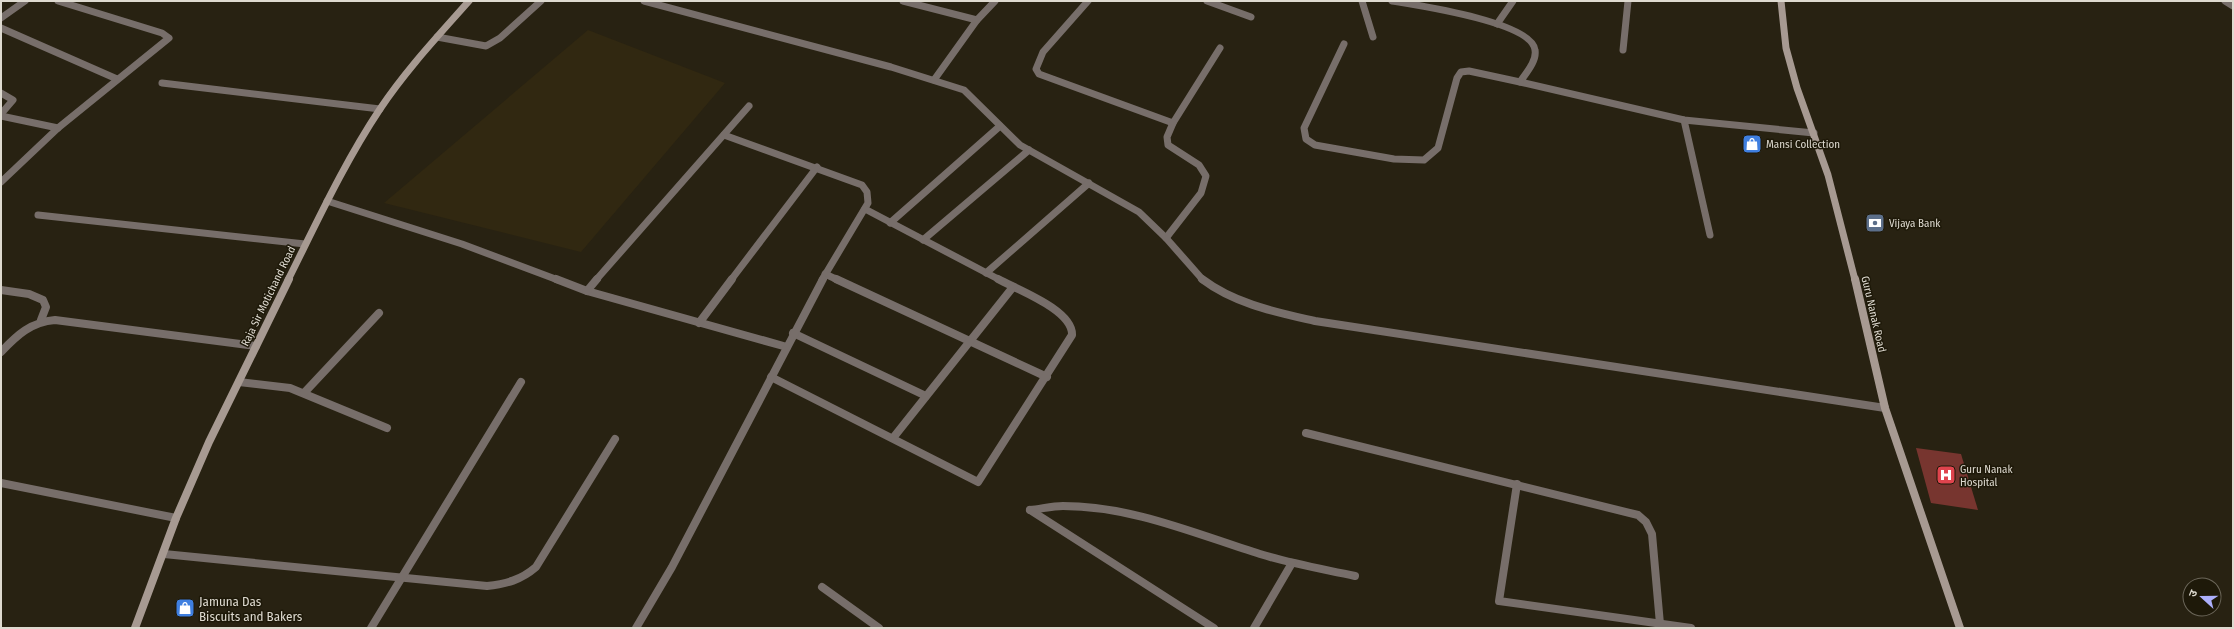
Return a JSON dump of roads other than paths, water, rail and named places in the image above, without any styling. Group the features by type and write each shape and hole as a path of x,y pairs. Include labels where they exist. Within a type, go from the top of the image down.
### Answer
{"street":[{"path":"1,18 25,1"},
{"path":"1,182 58,128 117,79 166,42 169,38 168,35 58,1"},
{"name":"Raja Sir Motichand Road","path":"136,628 176,518 209,442 326,201 380,109 437,37 468,1"},
{"path":"437,37 486,46 500,38 540,1"},
{"path":"644,1 934,80 964,90 1000,126 1029,150 1139,212 1166,238 1203,280 1229,296 1270,311 1315,321 1885,408"},
{"path":"904,1 977,20"},
{"path":"934,80 977,20 995,1"},
{"path":"1088,1 1043,52 1036,68 1039,74 1173,124"},
{"path":"1207,1 1251,17"},
{"path":"1362,1 1373,38"},
{"path":"1392,1 1457,13 1497,24 1527,35 1533,41 1536,48 1535,56 1520,82"},
{"path":"1497,24 1513,1"},
{"path":"1623,50 1628,1"},
{"name":"Guru Nanak Road","path":"1781,1 1786,48 1797,88 1828,175 1846,238 1885,408 1960,628"},
{"path":"2225,1 2233,6"},
{"path":"1,28 117,79"},
{"path":"1344,44 1304,128 1304,135 1308,141 1315,145 1394,159 1424,160 1438,148 1457,78 1461,72 1469,71 1604,103 1684,120 1814,133"},
{"path":"1166,238 1201,192 1206,176 1199,165 1168,145 1166,140 1167,133 1220,48"},
{"path":"162,83 380,109"},
{"path":"1,93 13,100 1,115 58,128"},
{"path":"586,291 749,106"},
{"path":"1684,120 1710,235"},
{"path":"890,223 1000,126"},
{"path":"636,628 672,567 825,274 868,203 867,192 862,185 817,167 724,135"},
{"path":"923,240 1029,150"},
{"path":"699,323 817,167"},
{"path":"986,273 1089,183"},
{"path":"326,201 462,244 586,291 787,347"},
{"path":"771,377 978,482 1071,339 1073,333 1071,324 1060,312 865,209"},
{"path":"38,215 305,244"},
{"path":"825,274 1047,377"},
{"path":"893,438 971,342 1013,287"},
{"path":"1,290 29,294 43,300 46,306 41,320"},
{"path":"304,393 379,314"},
{"path":"1,352 26,328 41,320 55,320 256,346"},
{"path":"793,333 926,396"},
{"path":"239,382 290,388 387,428"},
{"path":"371,628 521,382"},
{"path":"1306,433 1628,511 1638,515 1646,522 1652,534 1660,624"},
{"path":"164,554 487,586 503,585 526,576 536,567 615,439"},
{"path":"1,483 176,518"},
{"path":"1517,484 1499,601 1691,628"},
{"path":"1214,628 1030,510 1058,505 1099,508 1168,524 1292,563 1354,576"},
{"path":"1254,628 1292,563"},
{"path":"822,587 879,628"}],"place":[{"name":"Mansi Collection","path":"1752,144"},
{"name":"Vijaya Bank","path":"1875,223"},
{"name":"Guru Nanak Hospital","path":"1946,475"},
{"name":"Jamuna Das Biscuits and Bakers","path":"185,608"}]}
